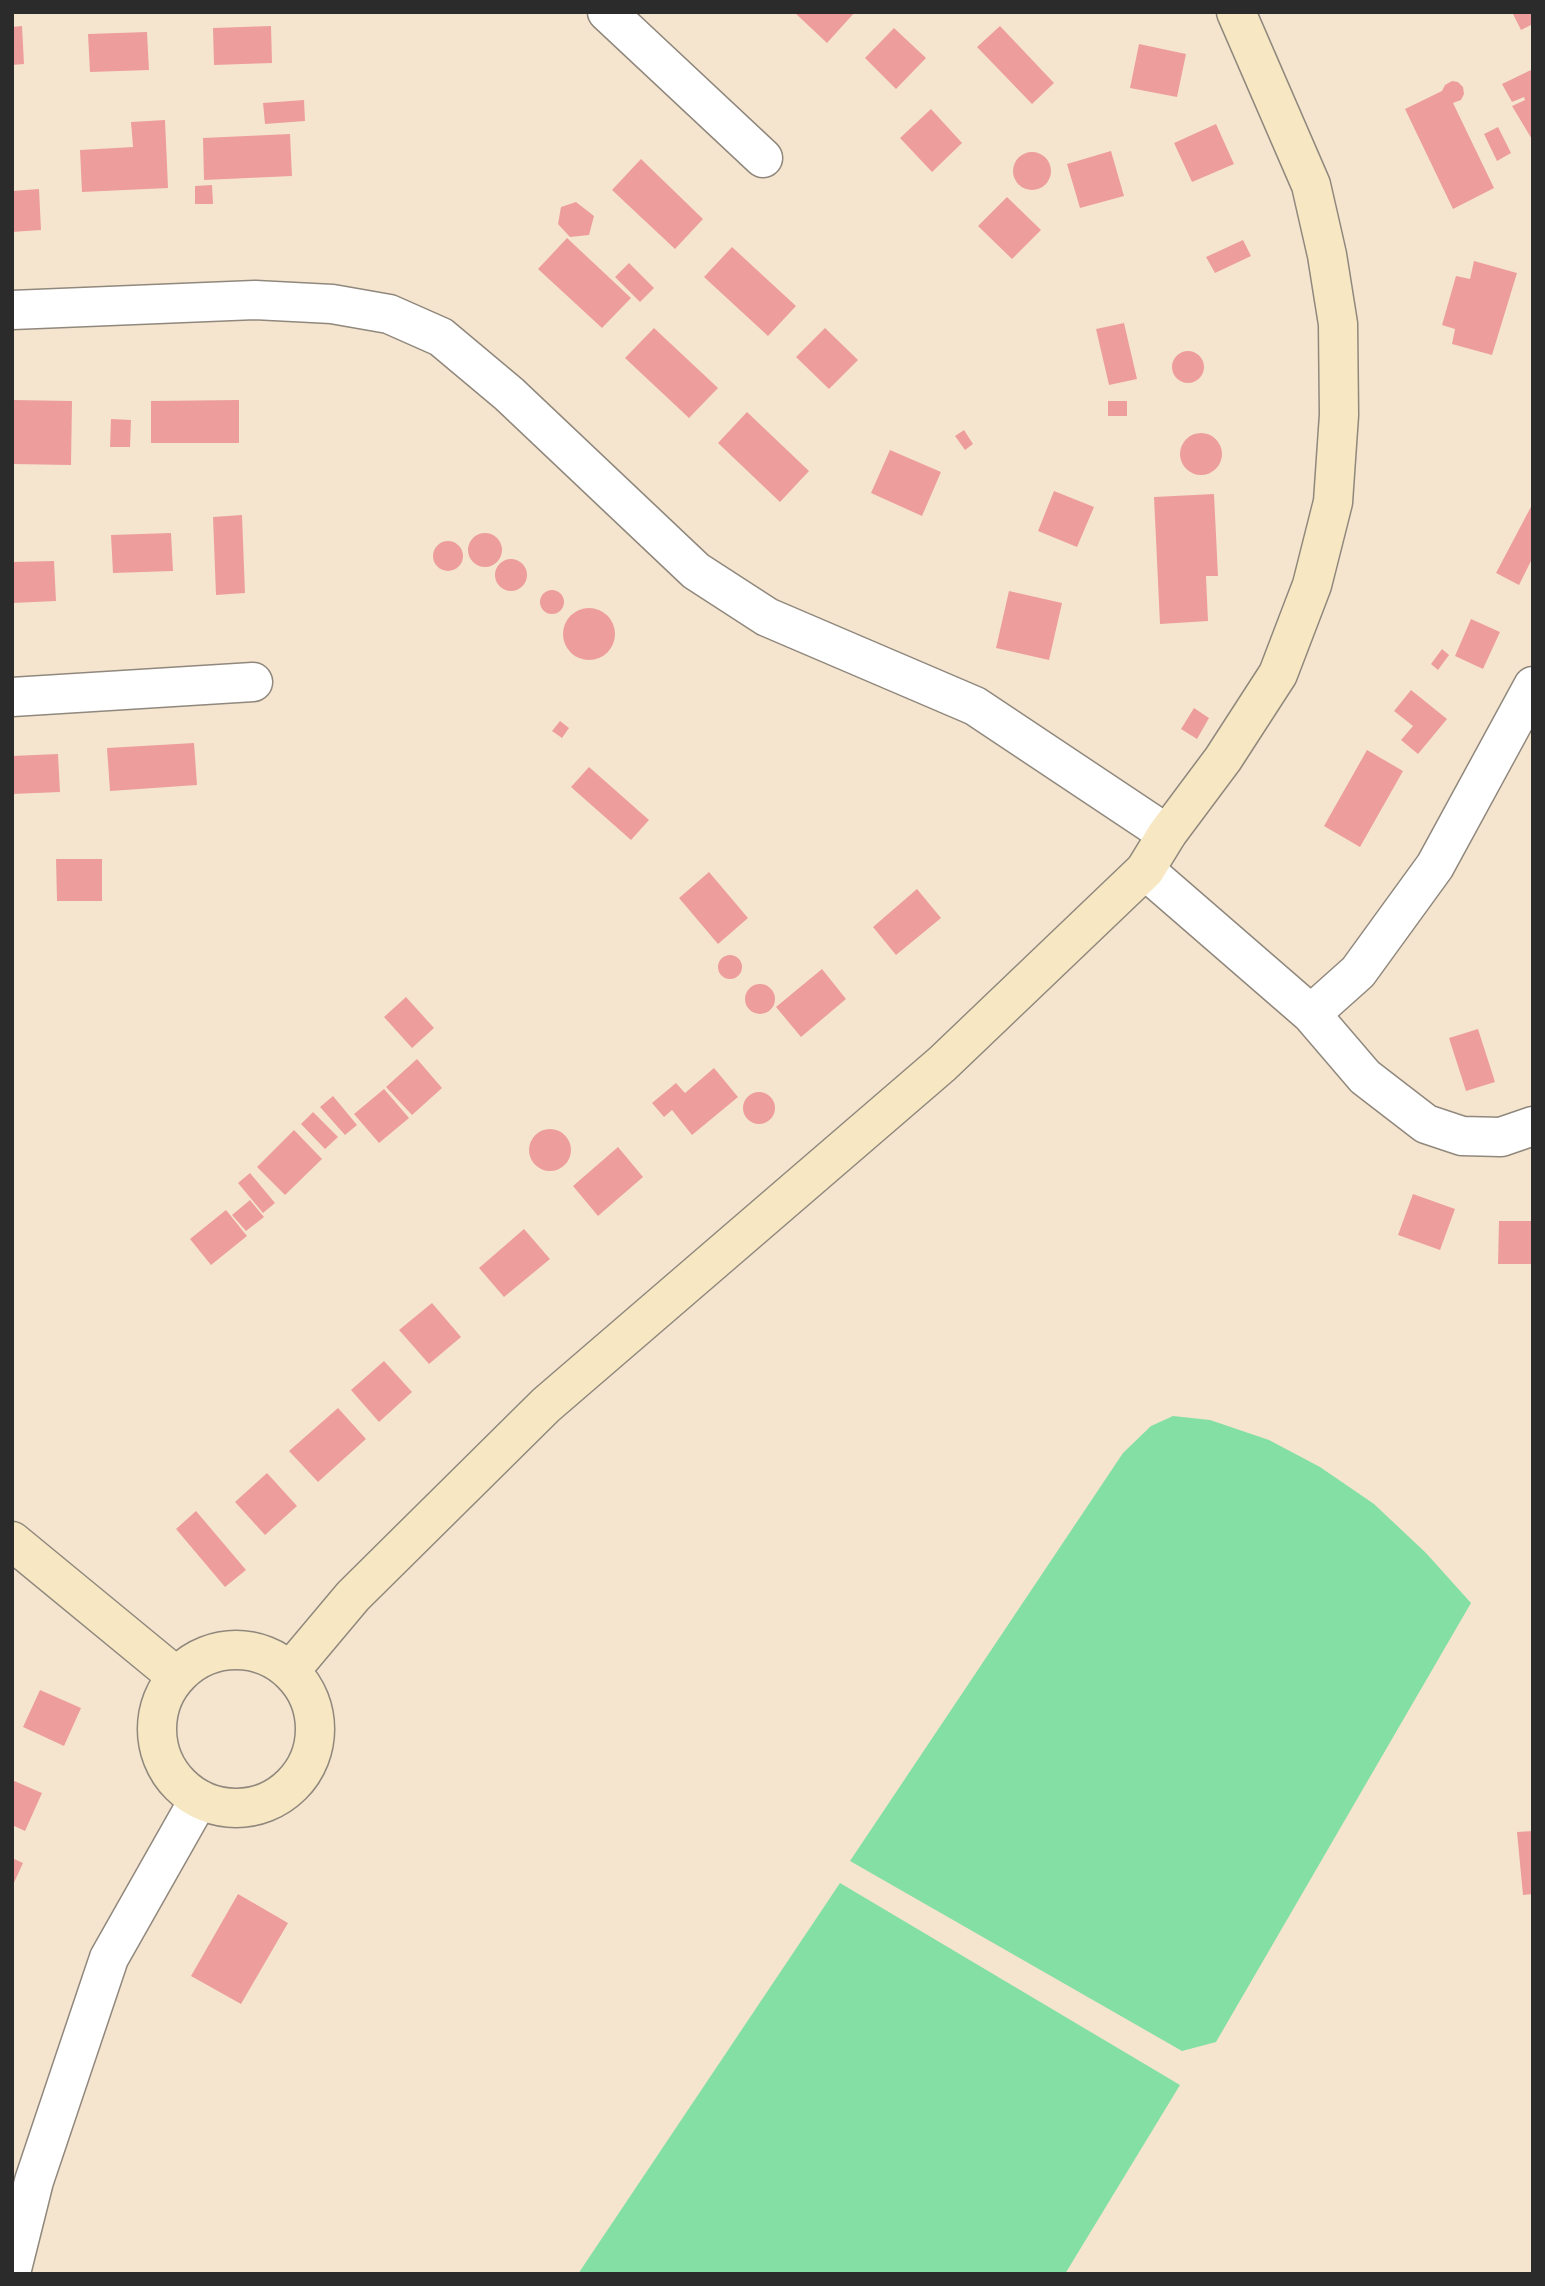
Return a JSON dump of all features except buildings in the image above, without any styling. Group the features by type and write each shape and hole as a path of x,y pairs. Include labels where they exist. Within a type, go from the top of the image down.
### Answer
{"street":[{"path":"607,12 763,158"},
{"path":"290,1671 353,1596 546,1405 942,1064 1145,870 1167,834 1223,759 1278,674 1312,584 1333,502 1339,415 1338,324 1327,256 1311,185 1236,12"},
{"path":"12,310 255,300 319,303 388,314 440,337 509,394 696,571 767,617 975,706 1167,834"},
{"path":"12,697 253,682"},
{"path":"1311,1014 1358,972 1435,866 1533,686"},
{"path":"1145,870 1311,1014 1365,1077 1426,1124 1462,1136 1501,1136 1533,1126"},
{"path":"12,1541 176,1676"},
{"path":"244,1649 269,1656 290,1671 304,1688 313,1709 315,1731 311,1754 301,1774 285,1791 265,1802 243,1808 220,1807 199,1799 176,1782 161,1757 156,1729 161,1701 176,1676 195,1660 219,1651 244,1649"},
{"path":"12,2269 34,2181 109,1958 199,1799"}],"green space":[{"path":"1173,1416 1210,1420 1269,1440 1320,1467 1374,1504 1426,1553 1471,1603 1216,2042 1182,2051 850,1861 1123,1453 1151,1426"},
{"path":"840,1883 1180,2085 1065,2274 578,2274"}]}
